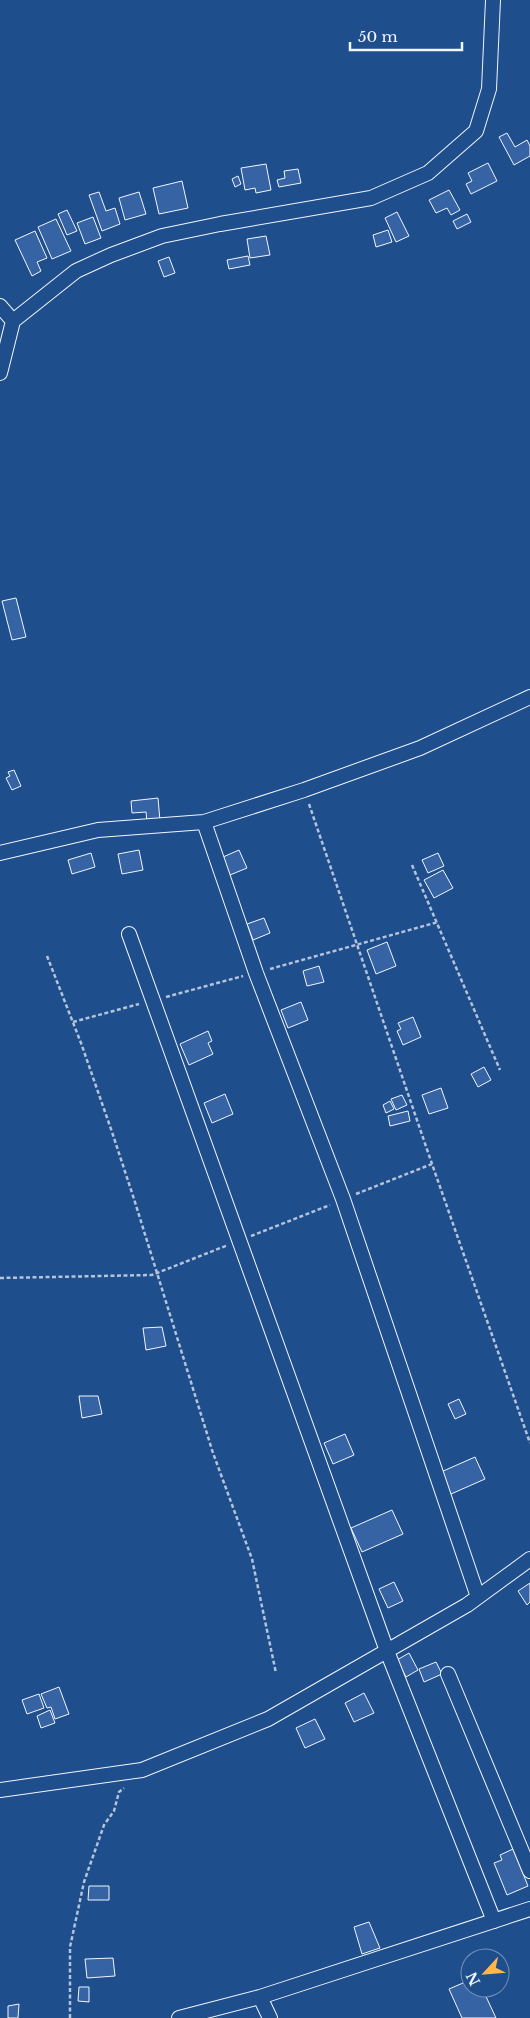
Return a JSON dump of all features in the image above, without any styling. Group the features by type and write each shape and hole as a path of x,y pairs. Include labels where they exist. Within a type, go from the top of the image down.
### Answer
{"street":[{"path":"0,373 13,320 76,271 162,236 370,198 428,173 476,131 490,89 493,0"},
{"path":"0,306 13,320"},
{"path":"0,853 98,830 204,822 304,790 420,748 530,697"},
{"path":"204,822 256,972 343,1199 478,1597"},
{"path":"129,934 387,1651 494,1921"},
{"path":"0,1790 142,1770 268,1719 467,1605 530,1559"},
{"path":"448,1674 530,1871"},
{"path":"179,2018 260,1997 530,1909"},
{"path":"260,1997 270,2018"}],"path":[{"path":"304,790 530,1443"},
{"path":"412,865 500,1070"},
{"path":"47,956 81,1043 112,1132 213,1453 252,1559 276,1673"},
{"path":"0,1278 156,1274 432,1164"},
{"path":"70,2018 70,1947 84,1882 104,1825 114,1811 120,1792 125,1786"}],"building":[{"path":"507,133 515,147 527,140 530,146 530,156 514,165 499,137"},
{"path":"488,163 497,181 471,194 466,184 472,181 468,173"},
{"path":"266,164 271,190 256,193 255,188 245,190 241,168"},
{"path":"298,169 301,183 279,187 277,180 285,178 284,171"},
{"path":"238,176 241,184 235,187 232,179"},
{"path":"182,181 188,208 159,214 153,188"},
{"path":"449,190 460,210 451,215 447,208 436,213 429,200"},
{"path":"99,192 106,211 115,208 120,224 102,231 89,195"},
{"path":"139,192 146,214 125,220 119,198"},
{"path":"67,210 77,231 67,235 58,214"},
{"path":"397,212 409,236 396,242 385,218"},
{"path":"467,214 471,222 457,229 453,221"},
{"path":"93,217 101,238 85,244 77,223"},
{"path":"56,219 71,251 52,259 38,227"},
{"path":"388,230 392,242 376,247 373,235"},
{"path":"35,231 47,258 37,262 41,271 32,276 15,240"},
{"path":"266,236 270,255 250,258 247,239"},
{"path":"248,256 250,265 229,269 227,260"},
{"path":"169,257 175,273 164,277 158,261"},
{"path":"16,598 26,637 12,640 2,601"},
{"path":"14,770 21,786 12,790 6,778 10,776 8,772"},
{"path":"158,798 160,821 147,822 146,812 132,813 131,801"},
{"path":"139,850 143,870 122,874 118,854"},
{"path":"239,850 247,868 230,875 223,857"},
{"path":"91,853 95,867 72,874 68,860"},
{"path":"438,853 444,866 428,873 422,860"},
{"path":"443,870 453,888 434,898 424,880"},
{"path":"264,918 270,933 253,940 247,924"},
{"path":"387,942 396,966 376,974 367,950"},
{"path":"319,966 324,982 307,986 303,971"},
{"path":"301,1002 308,1020 288,1028 281,1010"},
{"path":"413,1017 421,1037 403,1045 397,1031 401,1029 398,1023"},
{"path":"208,1031 212,1041 208,1043 213,1054 189,1065 180,1044"},
{"path":"484,1067 491,1080 478,1087 471,1074"},
{"path":"441,1088 448,1108 429,1114 422,1095"},
{"path":"225,1094 233,1114 212,1123 204,1103"},
{"path":"402,1095 407,1105 396,1110 391,1099"},
{"path":"390,1101 394,1109 386,1113 383,1105"},
{"path":"408,1111 410,1121 390,1126 388,1116"},
{"path":"162,1327 166,1346 146,1350 143,1328"},
{"path":"79,1396 98,1396 102,1414 82,1418"},
{"path":"459,1399 466,1414 455,1419 448,1404"},
{"path":"345,1434 354,1455 333,1464 324,1443"},
{"path":"475,1457 485,1479 451,1494 441,1472"},
{"path":"392,1510 403,1534 362,1552 351,1528"},
{"path":"394,1582 403,1601 388,1608 379,1589"},
{"path":"530,1583 530,1602 527,1605 518,1591"},
{"path":"409,1653 418,1670 406,1677 397,1660"},
{"path":"436,1662 442,1674 424,1682 419,1669"},
{"path":"59,1687 69,1714 55,1719 51,1707 47,1708 41,1694"},
{"path":"364,1693 374,1713 354,1722 345,1703"},
{"path":"39,1694 44,1708 27,1714 22,1700"},
{"path":"50,1710 55,1723 41,1728 37,1716"},
{"path":"315,1719 325,1739 305,1748 296,1728"},
{"path":"513,1849 528,1886 507,1895 494,1863 502,1860 500,1855"},
{"path":"89,1886 109,1886 109,1900 88,1900"},
{"path":"369,1922 380,1948 362,1954 354,1927"},
{"path":"113,1958 115,1976 87,1978 85,1959"},
{"path":"460,1984 460,1998 487,1998 496,2018 462,2018 449,1989"},
{"path":"79,1987 89,1987 89,2002 78,2001"},
{"path":"19,2004 18,2018 8,2018 8,2006"}]}
